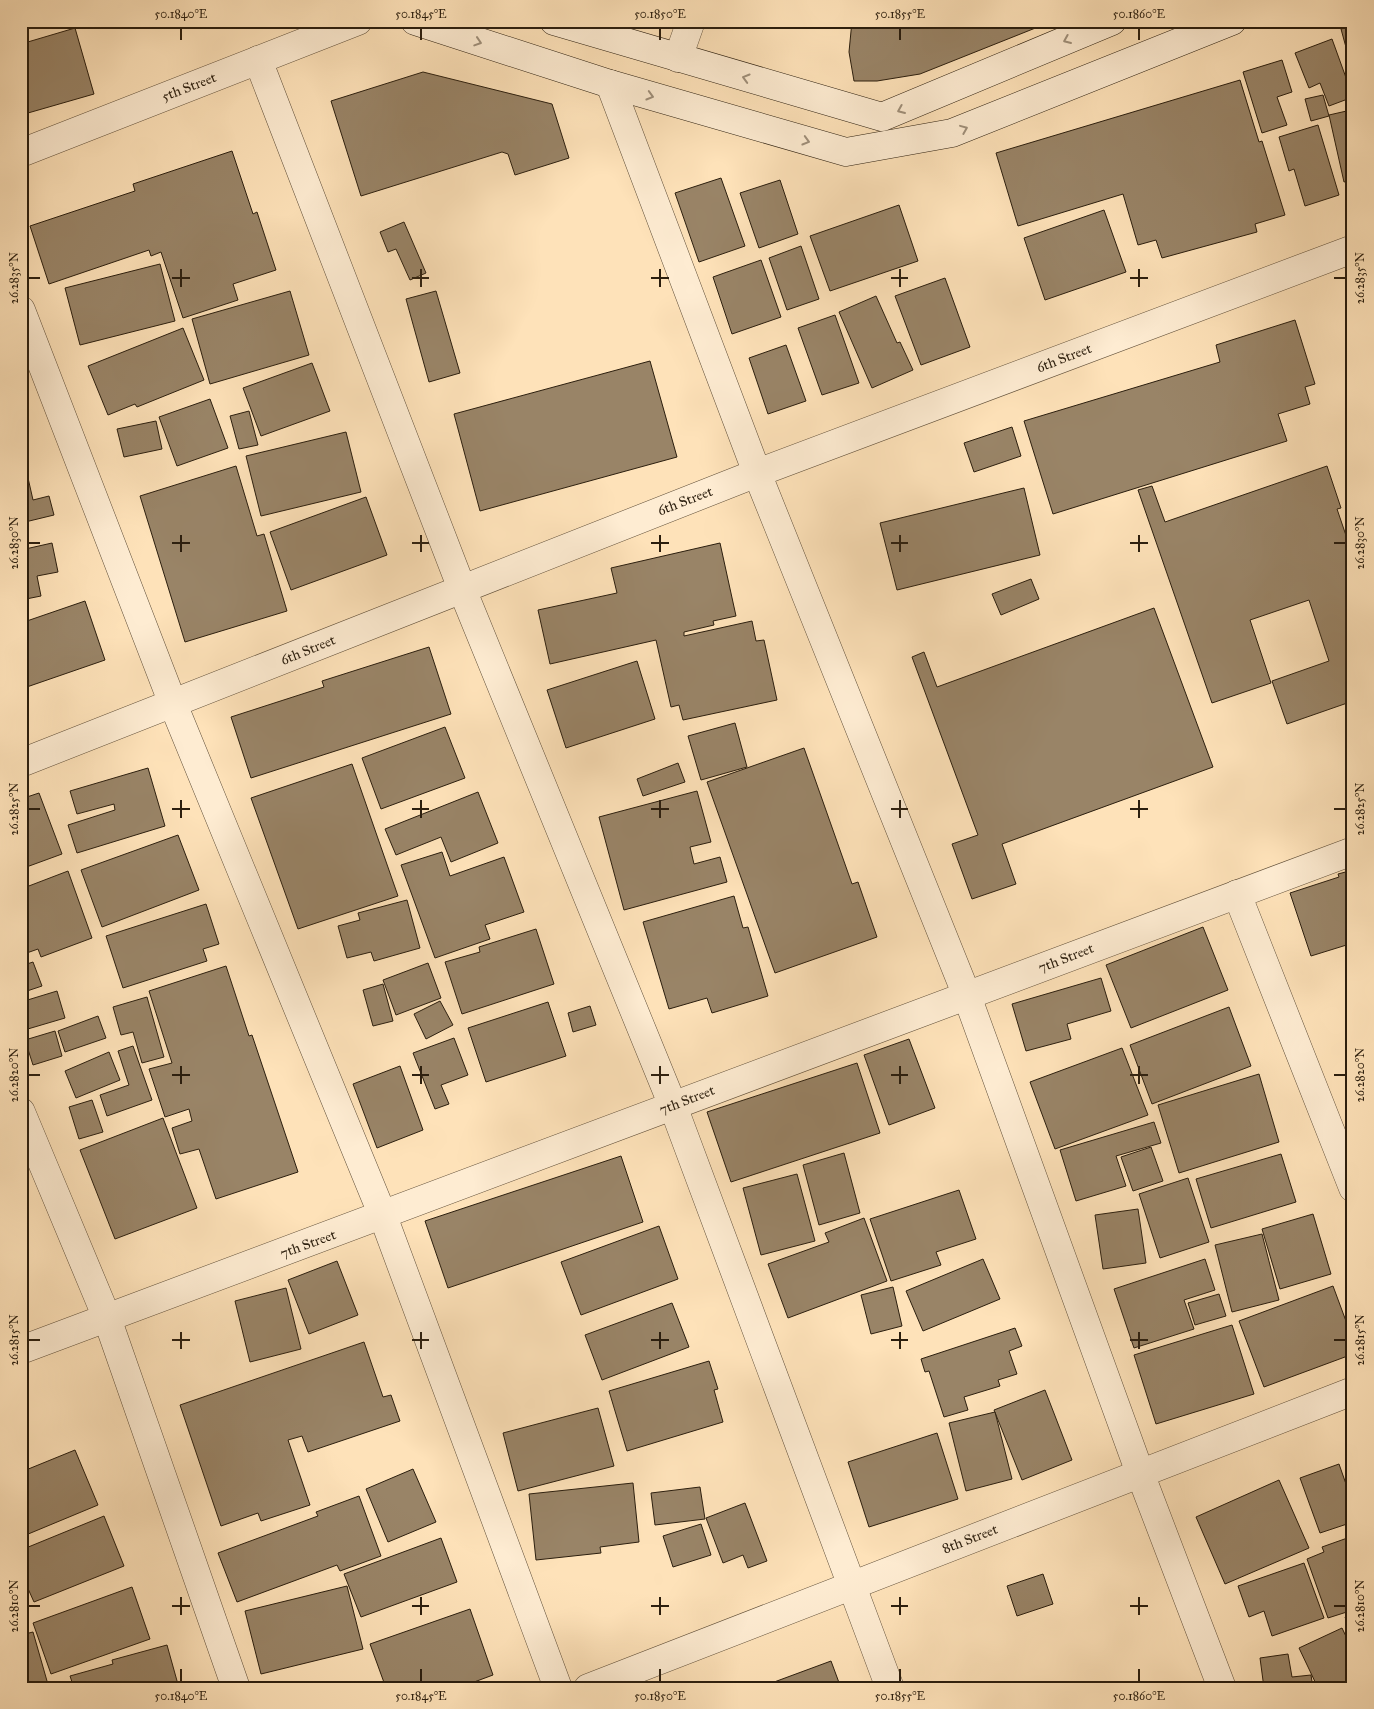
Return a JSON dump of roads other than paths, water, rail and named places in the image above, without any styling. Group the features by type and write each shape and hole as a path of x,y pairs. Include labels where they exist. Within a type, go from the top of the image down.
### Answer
{"street":[{"name":"5th Street","path":"21,153 358,21"},
{"path":"415,21 610,84 846,152 952,133 1232,21"},
{"path":"554,21 882,117 1112,21"},
{"path":"678,58 691,21"},
{"path":"258,60 462,589 673,1106 890,1688"},
{"path":"610,84 757,473 967,996 1140,1473 1222,1688"},
{"name":"6th Street","path":"21,763 757,473 1353,250"},
{"path":"21,310 174,704 383,1216 558,1688"},
{"name":"7th Street","path":"21,1350 383,1216 1353,851"},
{"path":"1237,894 1353,1188"},
{"path":"21,1112 107,1318 236,1688"},
{"name":"8th Street","path":"588,1688 1353,1391"}]}
